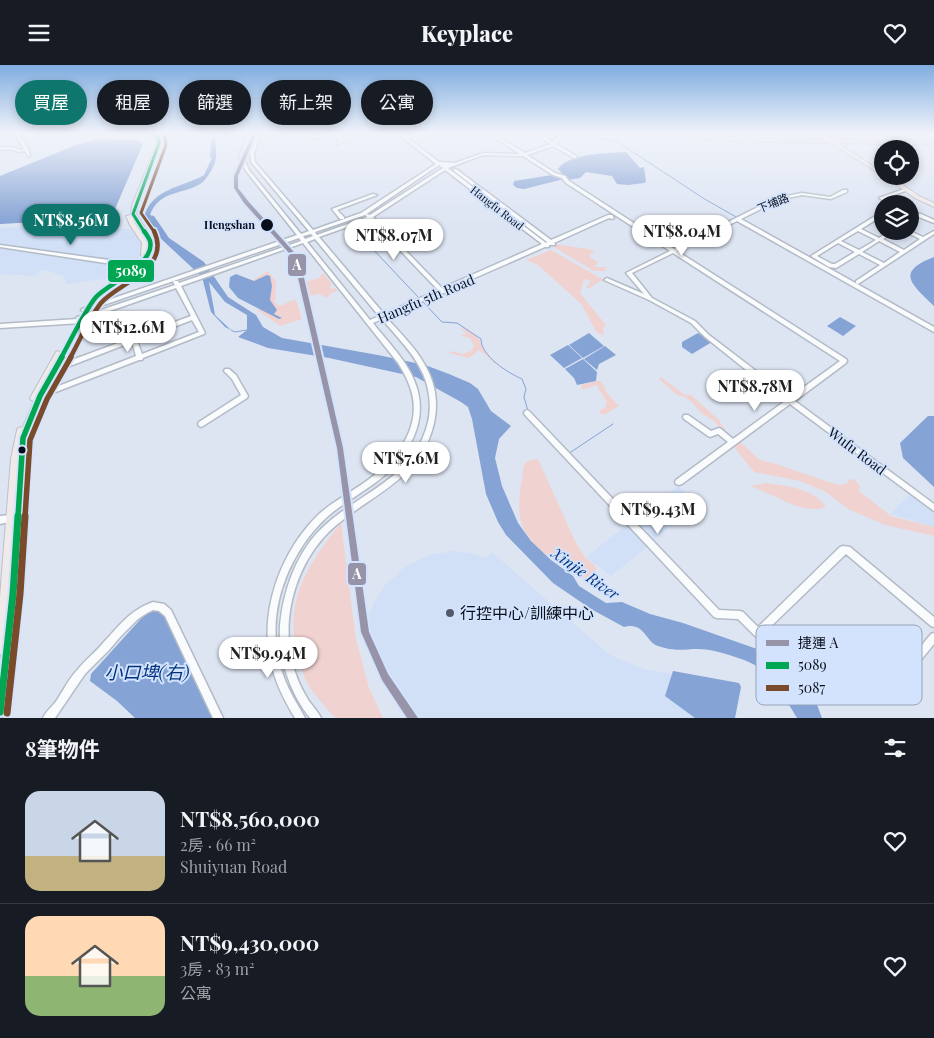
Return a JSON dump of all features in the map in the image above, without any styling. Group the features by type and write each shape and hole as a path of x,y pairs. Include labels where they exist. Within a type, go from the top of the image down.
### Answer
{"main road":[{"path":"137,265 144,254 146,246 133,225 129,212 149,163"},
{"path":"0,712 13,594 20,455 25,429 40,396 93,298 147,257 151,246 133,214 152,163"},
{"path":"899,185 934,205"},
{"path":"0,649 15,459 20,430 38,387 83,316"}],"street":[{"path":"245,163 247,169 393,351 406,369 417,398 417,416 410,438 404,449 380,475 339,503 303,537 282,579 274,606 272,624 274,658 285,693 300,718"},
{"path":"254,163 416,356 426,371 434,397 431,424 419,451 411,463 387,485 340,517 320,535 296,578 287,604 284,631 287,660 295,687 316,718"},
{"path":"313,235 364,213 440,163"},
{"name":"Hangfu Road","path":"442,163 549,245"},
{"path":"83,316 174,279 369,218 447,167 458,163"},
{"path":"537,163 554,174 562,175 567,183 844,361 679,482"},
{"path":"890,195 906,190"},
{"name":"下埔路","path":"651,299 629,273 778,199 802,194 831,198 845,191"},
{"path":"342,218 334,209 375,195"},
{"path":"364,213 441,292"},
{"path":"919,215 934,222"},
{"name":"Hangfu 5th Road","path":"370,322 611,217"},
{"path":"737,219 934,330"},
{"path":"874,220 813,256 831,266 836,266 878,240"},
{"path":"858,229 874,236"},
{"path":"858,282 934,232"},
{"path":"919,237 923,239"},
{"path":"0,326 99,313 220,271 303,238"},
{"path":"882,240 904,252"},
{"path":"837,241 884,265"},
{"path":"0,246 137,265"},
{"path":"40,396 202,333 174,279"},
{"name":"Wufu Road","path":"607,280 651,299 693,323 789,400 934,508"},
{"name":"Hangfu 5th Road","path":"383,317 420,299 441,292"},
{"path":"55,369 194,317"},
{"path":"134,340 140,358"},
{"path":"201,423 244,396 234,377 227,371"},
{"path":"527,413 717,614 740,615 756,631"},
{"path":"686,417 710,434 719,431 732,443"},
{"path":"0,520 11,519"},
{"path":"766,625 843,550 847,550 934,623"},
{"path":"48,718 79,674 123,626 148,607 157,606 165,609 168,613 218,718"},
{"path":"922,652 934,637"}],"shaded area":[{"path":"50,225 51,227 71,230 79,235 89,236 97,231 107,229 131,229 141,242 142,253 134,263 0,245 0,228"},
{"path":"547,243 595,251 590,254 590,257 598,262 595,267 605,267 606,271 594,271"},
{"path":"0,247 127,266 128,268 112,278 66,284 64,276 45,270 41,270 35,276 0,274"},
{"path":"551,250 604,280 589,289 586,287 591,281 584,279 580,293 606,325 603,328 603,336 596,331 581,304 539,266 526,260"},
{"path":"268,271 276,281 275,303 280,306 295,299 302,319 280,326 257,310 261,309 279,319 280,316 274,314 270,300 272,286 266,275 254,282 253,280"},
{"path":"323,273 333,285 330,286 331,289 335,288 338,291 331,293 328,298 319,294 308,296 305,282 319,278"},
{"path":"459,328 468,330 480,340 487,355 500,368 479,350 469,358 449,353 451,351 463,354 471,351 474,346 470,338 460,336 467,333"},
{"path":"661,377 685,395 691,395 719,420 728,435 714,421 701,413 692,402 685,397 677,395 659,379"},
{"path":"601,381 607,393 619,406 604,415 599,413 600,410 605,408 607,402 596,385 583,390 581,385"},
{"path":"739,441 760,460 838,485 846,484 850,479 855,480 860,487 859,491 891,516 934,527 934,536 885,525 848,509 826,492 800,481 754,472 733,446"},
{"path":"538,459 575,541 585,557 596,567 595,574 586,580 568,570 538,548 524,530 519,511 519,500 524,465 528,461"},
{"path":"766,483 807,492 821,501 826,507 808,509 788,503 750,486"},
{"path":"678,486 698,505 651,542 632,522"},
{"path":"911,494 934,510 934,527 890,514"},
{"path":"341,523 356,639 369,688 383,718 336,718 333,716 307,683 295,641 293,622 295,604 300,587 317,555"},
{"path":"628,524 649,546 611,576 586,557"},
{"path":"453,551 471,553 486,558 492,552 610,655 644,669 740,685 735,718 418,718 406,705 387,677 375,649 367,623 371,608 385,585 408,565 429,555"}],"water":[{"path":"31,163 135,163 115,209 108,218 0,224 0,176"},
{"path":"209,163 215,163 203,182 166,197 154,207 150,215 154,216 169,238 204,262 228,297 256,315 263,327 282,338 425,365 470,383 478,389 491,411 511,426 499,439 495,458 502,486 518,523 531,541 551,560 573,576 579,586 606,603 622,602 650,614 683,623 756,649 756,666 741,659 713,651 699,649 674,650 658,646 640,629 631,626 624,627 591,609 553,583 506,535 498,522 486,494 472,419 468,407 461,402 416,377 329,358 268,348 238,337 247,330 247,315 225,302 209,282 215,315 231,330 225,327 211,312 202,277 157,235 144,218 147,208 160,195 204,175"},
{"path":"636,163 640,168 644,167 646,182 628,185 617,184 612,176 586,172 580,178 568,180 558,169 563,164"},
{"path":"559,175 564,179 524,189 513,185 514,181"},
{"path":"934,257 934,306 914,285 911,273 914,268"},
{"path":"236,274 254,281 267,275 270,276 272,286 270,300 277,310 274,314 282,318 279,319 238,298 229,287 230,277"},
{"path":"840,317 856,326 843,336 827,326"},
{"path":"589,333 604,346 583,358 569,345"},
{"path":"698,333 712,342 692,354 682,347 682,342"},
{"path":"568,345 582,358 564,368 550,355"},
{"path":"605,346 616,355 599,364 597,370 584,359"},
{"path":"583,359 597,372 596,381 577,385 574,378 565,369"},
{"path":"928,416 934,416 934,487 903,458 900,443"},
{"name":"小口埤(右)","path":"157,611 166,615 203,694 212,718 135,718 117,701 90,681 91,674 147,612"},
{"path":"673,671 739,683 741,687 735,718 695,718 665,696"},
{"path":"789,705 817,705 822,718 797,718"}],"waterway":[{"path":"650,163 736,217"},
{"path":"370,246 419,298"},
{"path":"422,301 442,322 457,323 481,339 485,352 490,358 510,373 522,379 526,389 524,397 528,411"},
{"path":"231,330 235,332 247,330"},
{"path":"568,454 613,424"}],"metro line":[{"name":"A","path":"242,163 236,176 236,188 246,202 291,252 299,269 340,448 365,632 385,677 413,718"}],"transit line":[{"name":"5089","path":"0,712 13,594 23,438 40,396 95,298 110,285 143,263 150,250 150,241 133,214 152,163"},
{"name":"5087","path":"7,713 20,594 30,440 47,399 101,303 138,276 154,259 157,239 141,213 159,163"}],"place":[{"name":"Hengshan","path":"267,225"},
{"name":"行控中心/訓練中心","path":"450,613"}],"water label":[{"name":"Xinjie River","path":"585,574"}]}
